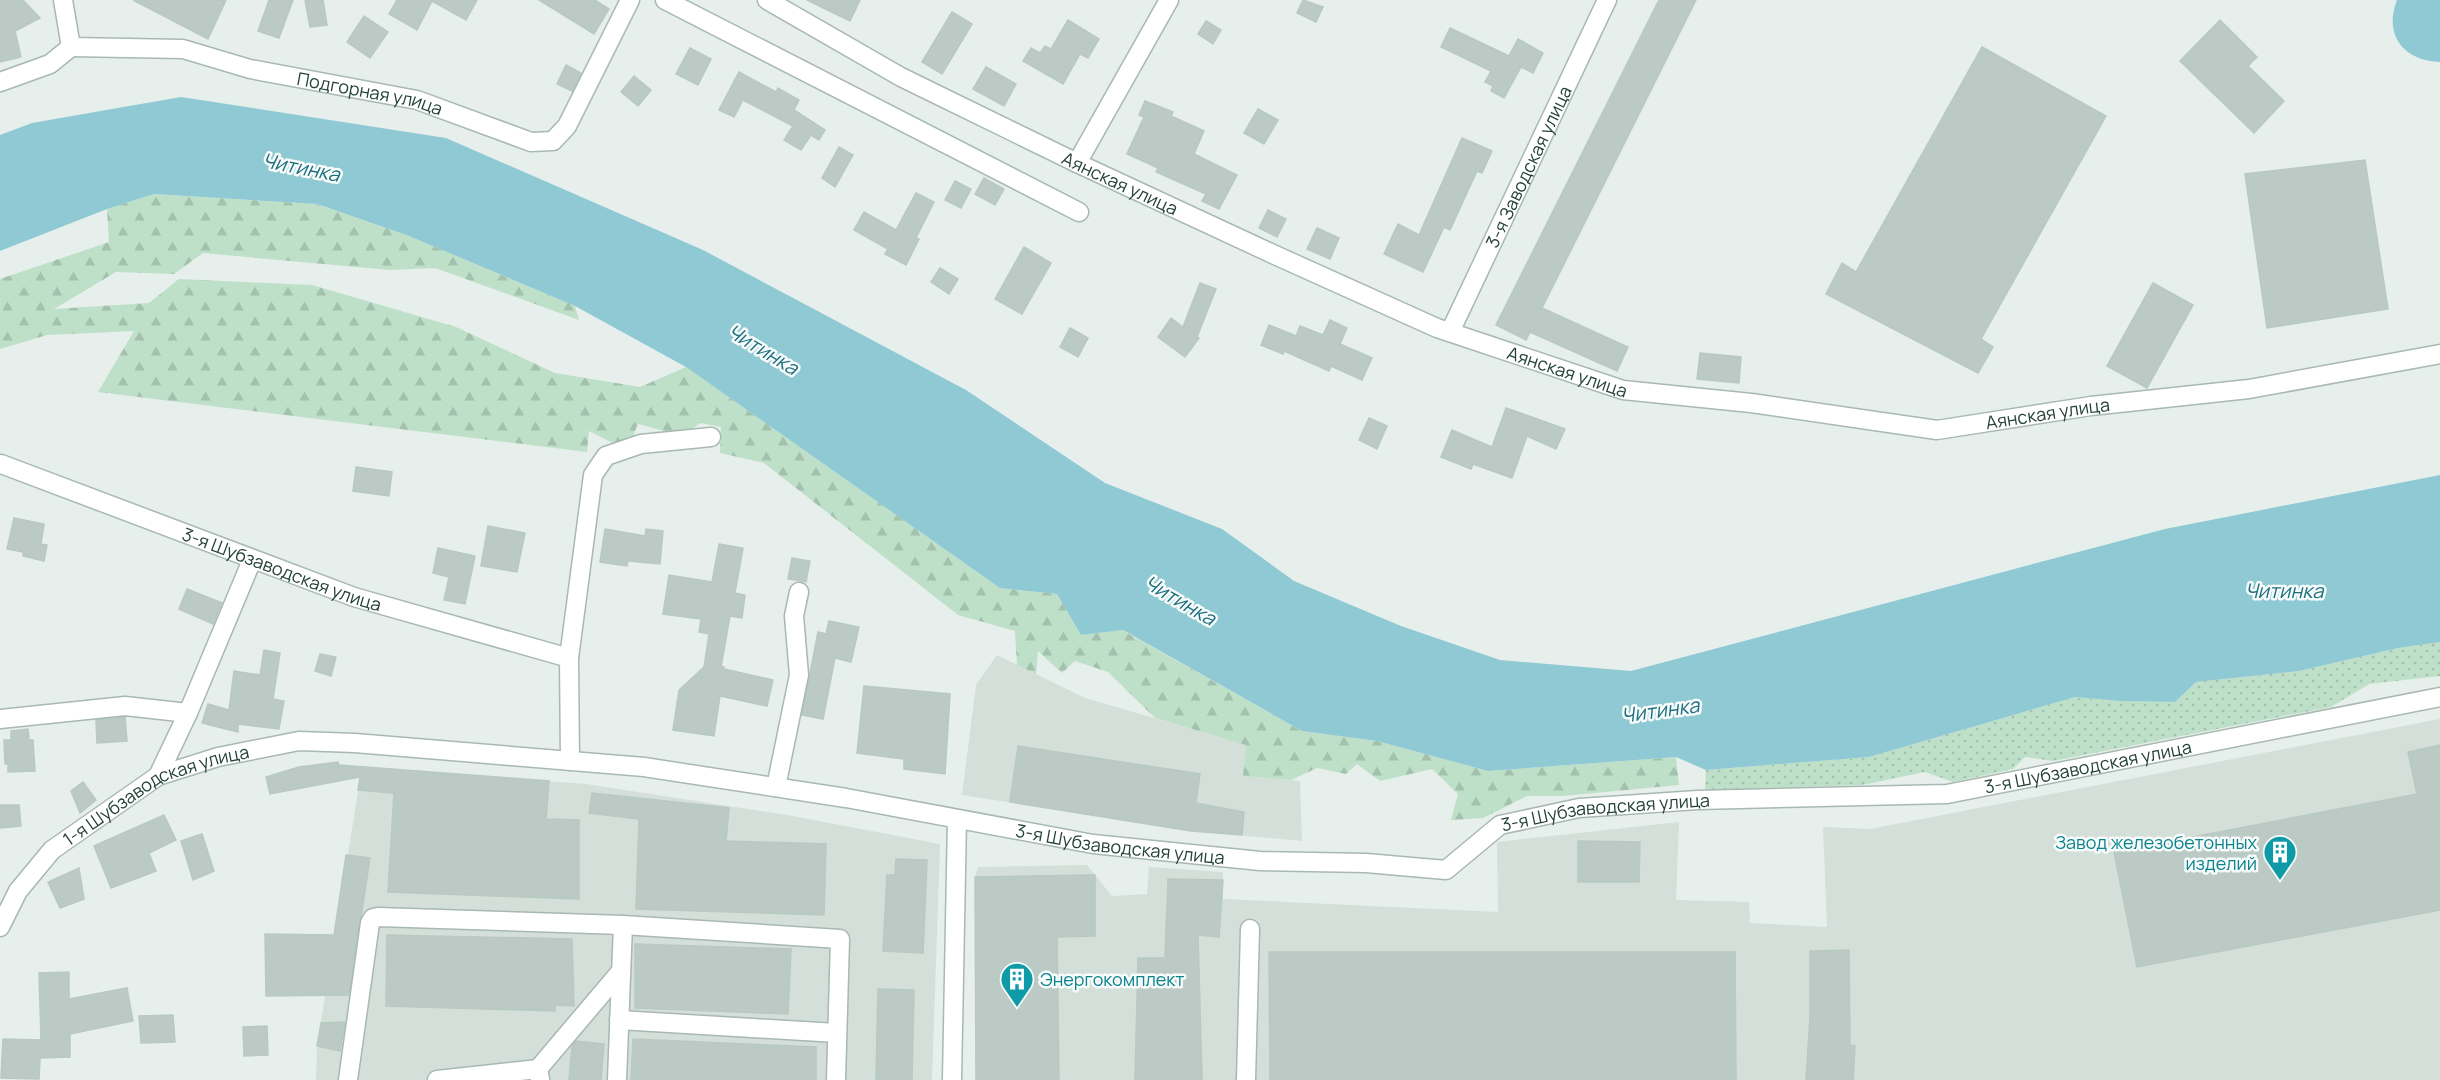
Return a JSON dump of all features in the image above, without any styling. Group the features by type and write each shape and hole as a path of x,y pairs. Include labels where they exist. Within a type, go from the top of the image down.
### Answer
{"street":[{"path":"0,82 50,64 71,47 63,0"},
{"name":"Подгорная улица","path":"71,47 183,49 250,69 417,100 531,142 553,141 567,126 630,0"},
{"path":"665,0 1079,212"},
{"name":"Аянская улица","path":"767,0 901,78 1275,255 1450,332 1623,390 1751,403 1937,430 2091,406 2249,389 2440,354"},
{"path":"1077,163 1169,0"},
{"name":"3-я Заводская улица","path":"1450,332 1607,0"},
{"path":"570,761 569,658 593,475 606,456 641,444 711,437"},
{"name":"3-я Шубзаводская улица","path":"1,465 354,597 569,658"},
{"path":"158,777 188,713 252,560"},
{"path":"777,787 799,675 794,616 798,592"},
{"name":"3-я Шубзаводская улица","path":"355,743 644,767 777,787 1104,846 1260,861 1366,863 1446,870 1500,825 1580,808 1698,800 1947,794 2440,697"},
{"path":"0,718 125,706 188,713"},
{"name":"1-я Шубзаводская улица","path":"0,927 18,891 52,850 158,777 218,757 299,741 355,743"},
{"path":"952,1080 957,819"},
{"path":"348,1080 370,923 373,918 623,925 840,939 836,1080"},
{"path":"617,1080 623,925"},
{"path":"1246,1080 1250,929"},
{"path":"437,1080 539,1075 621,971"},
{"path":"619,1020 837,1033"}],"shaded area":[{"path":"997,655 1085,698 1247,745 1243,776 1300,781 1302,841 1191,831 962,795 976,685"},
{"path":"2440,719 2440,1080 976,1080 975,877 978,867 1087,865 1112,896 1147,894 1149,867 1223,872 1223,899 1498,912 1497,842 1679,822 1676,900 1749,902 1750,923 1827,927 1823,827 1870,829"},
{"path":"362,767 586,784 787,815 940,844 932,1080 316,1080 317,1046"}],"green space":[{"path":"154,194 316,204 409,236 575,306 579,320 435,268 390,270 203,253 174,274 116,272 54,309 149,303 179,279 312,285 456,327 555,373 640,387 686,367 1000,588 1057,594 1081,635 1122,630 1302,731 1377,741 1488,771 1676,757 1679,785 1563,796 1527,796 1483,818 1451,820 1458,794 1432,769 1380,781 1357,764 1346,774 1317,768 1291,780 1243,776 1246,745 1155,718 1108,672 1075,661 1062,673 1038,651 1036,674 1017,665 1015,631 958,615 764,463 720,453 721,427 700,423 684,436 638,424 627,450 589,431 587,452 98,392 134,331 47,335 0,349 0,279 109,242 107,209"},
{"path":"2440,642 2440,676 2369,684 2331,707 2053,761 2025,757 2013,769 1953,782 1925,772 1862,785 1705,790 1706,770 1869,757 2075,697 2175,702 2196,682 2299,671 2398,648"}],"water":[{"path":"2397,0 2440,0 2440,62 2416,57 2400,44 2393,24 2393,13"},
{"name":"Читинка","path":"181,97 446,138 703,250 966,390 1105,483 1222,529 1294,581 1401,626 1500,660 1631,671 2165,529 2440,475 2440,642 2398,648 2299,671 2196,682 2175,702 2075,697 1869,757 1706,770 1676,757 1488,771 1377,741 1302,731 1123,630 1081,635 1057,594 1000,588 686,367 575,306 409,236 317,204 154,194 107,209 0,251 0,135 32,123"}],"building":[{"path":"0,0 23,0 40,18 15,31 21,57 0,62"},
{"path":"133,0 226,0 208,39"},
{"path":"269,0 293,0 279,38 258,31"},
{"path":"305,0 323,0 327,25 310,27"},
{"path":"397,0 477,0 466,20 432,1 417,30 389,14"},
{"path":"539,0 595,0 609,9 594,34"},
{"path":"807,0 860,0 850,21"},
{"path":"1303,0 1323,7 1316,22 1297,13"},
{"path":"1659,0 1696,0 1542,308 1628,347 1617,371 1530,332 1526,340 1496,325"},
{"path":"952,12 972,24 942,74 922,62"},
{"path":"364,16 388,32 370,58 347,42"},
{"path":"1068,20 1099,39 1088,58 1080,54 1063,84 1023,61 1031,48 1040,53 1045,46 1051,49"},
{"path":"2220,20 2257,57 2248,66 2284,101 2254,133 2180,61"},
{"path":"1206,21 1221,30 1213,44 1198,34"},
{"path":"1450,28 1509,56 1518,39 1543,53 1533,73 1521,67 1504,98 1491,91 1493,86 1485,82 1491,71 1441,47"},
{"path":"1982,47 2106,116 1981,339 1993,347 1978,373 1826,294 1842,263 1856,272"},
{"path":"690,48 711,59 698,85 676,74"},
{"path":"566,65 581,73 572,91 557,84"},
{"path":"986,67 1016,84 1004,106 973,89"},
{"path":"739,72 776,92 778,88 799,100 794,110 825,130 819,140 811,135 801,150 784,140 793,126 743,100 734,117 719,110"},
{"path":"634,76 651,90 638,106 621,92"},
{"path":"1145,101 1173,112 1171,116 1204,131 1194,154 1237,175 1219,209 1202,201 1206,194 1156,172 1158,168 1127,154 1144,117 1139,115"},
{"path":"1258,109 1278,120 1264,144 1244,133"},
{"path":"1462,138 1492,151 1482,173 1477,171 1450,230 1444,227 1423,272 1384,254 1398,224 1419,235"},
{"path":"839,147 853,155 835,187 822,178"},
{"path":"2365,160 2388,309 2267,328 2245,174"},
{"path":"984,178 1004,189 995,205 975,194"},
{"path":"955,181 971,189 961,208 945,200"},
{"path":"916,193 934,202 916,238 919,239 906,265 885,254 888,249 854,230 864,212 896,230"},
{"path":"1268,210 1286,219 1277,237 1259,228"},
{"path":"1317,228 1339,238 1330,259 1307,249"},
{"path":"1024,247 1051,263 1022,314 995,299"},
{"path":"940,268 958,279 949,294 931,282"},
{"path":"1200,283 1216,289 1197,337 1199,338 1185,357 1158,337 1171,318 1183,327"},
{"path":"2153,283 2193,305 2147,388 2107,366"},
{"path":"1330,320 1347,328 1340,344 1372,358 1362,380 1331,366 1329,371 1284,351 1283,354 1261,345 1269,325 1296,336 1300,326 1323,335"},
{"path":"1070,328 1088,338 1078,357 1060,347"},
{"path":"1700,353 1741,357 1739,383 1697,379"},
{"path":"1506,408 1565,429 1556,449 1527,436 1512,478 1473,464 1471,469 1441,457 1452,430 1492,447"},
{"path":"1369,418 1387,426 1377,449 1359,440"},
{"path":"356,467 392,472 389,496 353,491"},
{"path":"14,518 44,524 41,544 47,545 44,561 23,556 23,552 7,549"},
{"path":"488,526 525,533 517,572 481,566"},
{"path":"605,529 645,536 646,529 663,531 660,564 628,561 627,566 600,562"},
{"path":"719,544 743,548 735,593 745,595 742,618 730,616 721,667 773,680 767,706 720,696 714,736 673,730 679,690 704,667 709,634 699,632 701,619 663,614 669,575 712,582"},
{"path":"438,548 475,556 465,604 444,600 449,577 433,573"},
{"path":"792,558 810,561 806,582 788,579"},
{"path":"187,589 222,603 213,624 179,609"},
{"path":"829,621 859,627 851,662 835,658 823,719 802,715 818,632 826,634"},
{"path":"264,650 280,653 273,699 284,701 279,729 238,724 238,732 202,723 208,704 229,710 234,671 260,675"},
{"path":"320,654 336,657 331,676 315,671"},
{"path":"864,686 950,694 945,774 904,769 904,759 857,753"},
{"path":"125,717 127,741 97,743 96,720"},
{"path":"28,729 29,740 33,740 35,771 8,772 8,764 5,764 4,740 11,740 11,731"},
{"name":"Завод железобетонных изделий","path":"2440,745 2440,910 2137,967 2114,852 2417,794 2408,752"},
{"path":"1018,746 1200,774 1196,803 1244,812 1242,835 1191,831 1010,802"},
{"path":"338,762 339,765 549,781 546,819 579,820 579,899 388,892 394,793 358,790 360,777 270,794 266,777 299,767"},
{"path":"83,782 96,800 80,813 71,791"},
{"path":"592,793 729,808 726,841 826,844 824,915 636,909 639,819 589,813"},
{"path":"0,805 19,805 21,826 0,828"},
{"path":"164,815 176,840 149,853 156,871 111,888 94,846"},
{"path":"202,834 214,871 193,880 181,841"},
{"path":"1578,841 1640,842 1639,882 1578,882"},
{"path":"346,855 370,858 349,995 266,996 265,934 334,935"},
{"path":"896,859 927,860 923,953 883,951 887,875 895,875"},
{"path":"79,868 84,899 60,908 48,882"},
{"name":"Энергокомплект","path":"1095,875 1095,936 1057,937 1059,1080 976,1080 975,877"},
{"path":"1168,879 1223,880 1219,937 1198,935 1202,1080 1135,1080 1138,958 1165,958"},
{"path":"387,935 572,939 574,1006 555,1005 555,1011 386,1006"},
{"path":"635,944 791,949 788,1014 635,1008"},
{"path":"1849,950 1850,1045 1855,1046 1853,1080 1806,1080 1810,1017 1810,951"},
{"path":"1269,952 1735,952 1736,1080 1270,1080"},
{"path":"69,972 69,999 127,988 133,1021 70,1034 70,1057 40,1058 39,1079 1,1078 3,1039 41,1040 39,973"},
{"path":"878,989 914,990 912,1080 876,1080"},
{"path":"173,1015 175,1042 141,1043 139,1016"},
{"path":"345,1022 340,1051 317,1046 321,1023"},
{"path":"267,1026 268,1055 244,1056 243,1027"},
{"path":"633,1039 816,1047 816,1080 631,1080"},
{"path":"576,1041 604,1044 601,1080 569,1080 572,1046"}],"place":[{"name":"Завод железобетонных изделий","path":"2280,881"},
{"name":"Энергокомплект","path":"1017,1008"}]}
